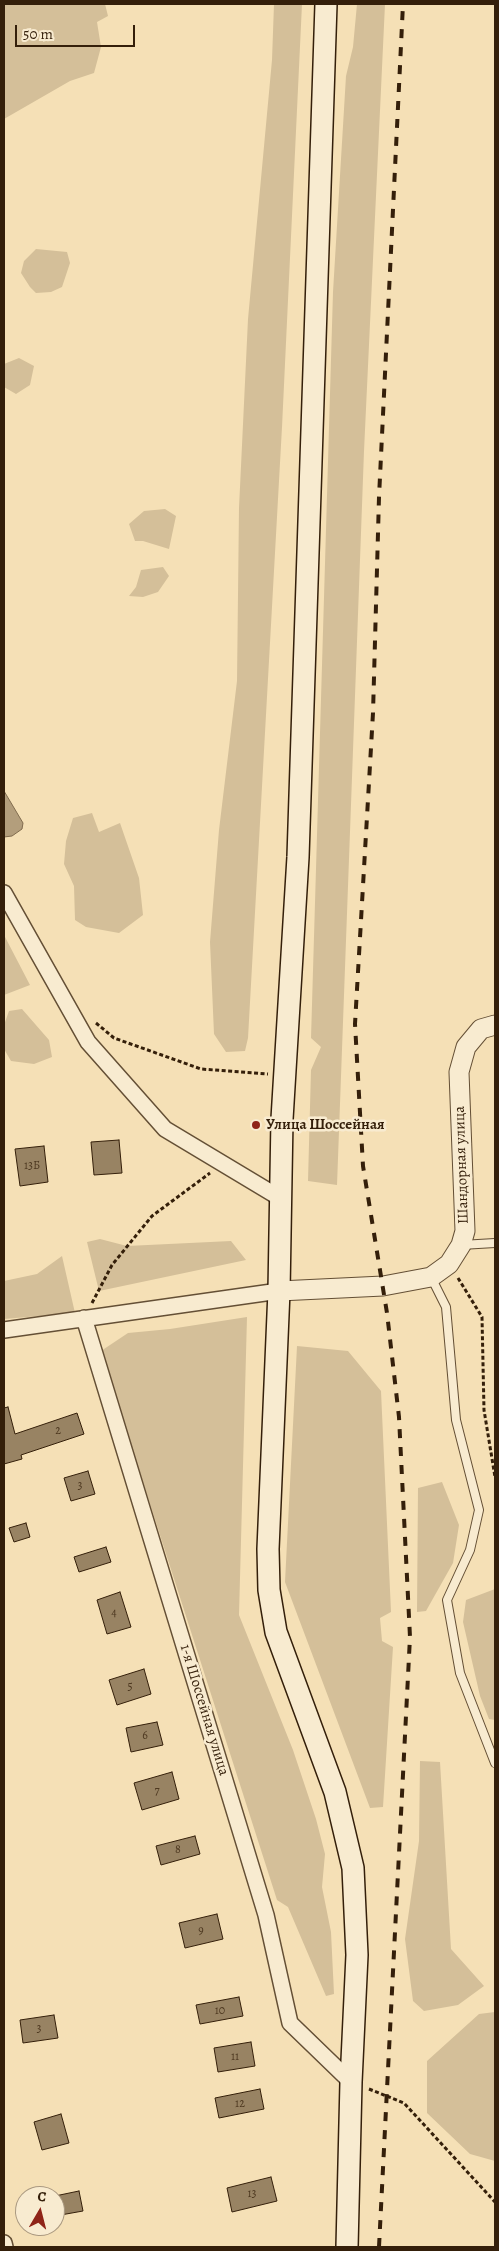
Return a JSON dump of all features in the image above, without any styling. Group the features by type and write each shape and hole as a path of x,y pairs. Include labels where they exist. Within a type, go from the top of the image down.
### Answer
{"main road":[{"path":"326,4 298,857 284,1075 279,1291 268,1549 269,1590 276,1632 335,1792 353,1868 357,1955 351,2082 347,2247"}],"street":[{"path":"4,893 88,1042 165,1128 280,1198"},
{"name":"Шандорная улица","path":"279,1291 383,1286 431,1277 449,1264 461,1245 464,1231 458,1072 466,1047 482,1029 495,1025"},
{"path":"4,1330 279,1291"},
{"name":"1-я Шоссейная улица","path":"84,1318 266,1915 290,2023 351,2082"},
{"path":"4,2243 5,2247"}],"lane":[{"path":"461,1245 495,1243"},
{"path":"431,1277 446,1307 456,1420 479,1510 470,1550 447,1600 460,1673 495,1763"}],"path":[{"path":"92,1020 114,1038 201,1069 219,1072 284,1075"},
{"path":"84,1318 112,1265 152,1216 222,1163"},
{"path":"449,1264 482,1316 484,1410 495,1477"},
{"path":"351,2082 404,2103 495,2202"}],"shaded area":[{"path":"4,4 105,4 108,16 97,22 101,47 94,73 70,81 4,119"},
{"path":"274,4 302,4 282,427 248,1038 245,1051 226,1052 214,1034 210,942 219,830 237,681 239,508 248,319 272,60"},
{"path":"357,4 385,4 364,451 337,1185 308,1181 311,1070 321,1047 311,1038 333,292 346,76 353,47"},
{"path":"36,249 67,252 70,263 62,287 51,292 36,293 30,287 21,273 24,261"},
{"path":"19,358 34,366 30,385 16,394 4,387 4,364"},
{"path":"165,509 176,516 169,549 143,541 135,541 129,524 144,511"},
{"path":"163,567 169,576 158,592 143,597 129,596 136,587 141,570"},
{"path":"4,791 23,823 22,829 12,836 4,837"},
{"path":"92,813 99,832 120,823 139,878 143,915 119,933 86,927 75,920 74,886 64,864 66,841 73,818"},
{"path":"4,935 30,985 4,995"},
{"path":"22,1009 49,1040 52,1057 34,1064 11,1061 4,1049 4,1025 9,1011"},
{"path":"100,1239 127,1246 231,1241 246,1260 99,1291 87,1242"},
{"path":"62,1256 75,1313 4,1319 4,1281 37,1274"},
{"path":"247,1317 239,1615 293,1750 316,1819 325,1854 322,1887 331,1932 334,1994 326,1996 288,1907 277,1900 101,1351 128,1333 170,1329"},
{"path":"297,1346 348,1351 381,1391 391,1612 380,1618 382,1641 393,1647 383,1807 370,1808 285,1582"},
{"path":"442,1482 459,1525 453,1563 426,1611 417,1612 418,1488"},
{"path":"495,1589 495,1720 489,1719 480,1696 463,1622 466,1600"},
{"path":"420,1761 440,1762 451,1949 484,1986 458,2005 424,2011 413,2001 405,1939 419,1841"},
{"path":"495,2012 495,2161 470,2154 427,2113 427,2061 479,2014"}],"building":[{"path":"119,1140 122,1173 94,1175 91,1142"},
{"path":"44,1146 48,1182 20,1186 15,1149"},
{"path":"8,1407 15,1434 77,1413 84,1434 21,1455 22,1459 4,1464 4,1408"},
{"path":"88,1471 95,1494 71,1501 64,1478"},
{"path":"26,1523 30,1537 14,1542 9,1528"},
{"path":"106,1547 111,1562 79,1572 74,1557"},
{"path":"120,1592 131,1627 107,1634 97,1600"},
{"path":"144,1669 151,1694 117,1705 109,1680"},
{"path":"157,1722 163,1745 131,1752 126,1728"},
{"path":"172,1772 179,1799 142,1810 134,1783"},
{"path":"195,1836 200,1854 161,1865 156,1846"},
{"path":"217,1914 223,1939 185,1948 179,1923"},
{"path":"239,1997 243,2016 200,2024 196,2005"},
{"path":"54,2015 58,2038 23,2043 20,2020"},
{"path":"251,2042 255,2066 218,2072 214,2048"},
{"path":"260,2089 264,2109 219,2118 215,2098"},
{"path":"61,2114 69,2143 42,2150 34,2122"},
{"path":"271,2177 277,2201 232,2212 227,2188"},
{"path":"79,2191 83,2211 65,2214 65,2194"}],"railway":[{"path":"379,2247 410,1637 399,1417 387,1313 363,1166 355,1024 373,713 379,497 403,4"}],"place":[{"name":"Улица Шоссейная","path":"256,1125"}]}
